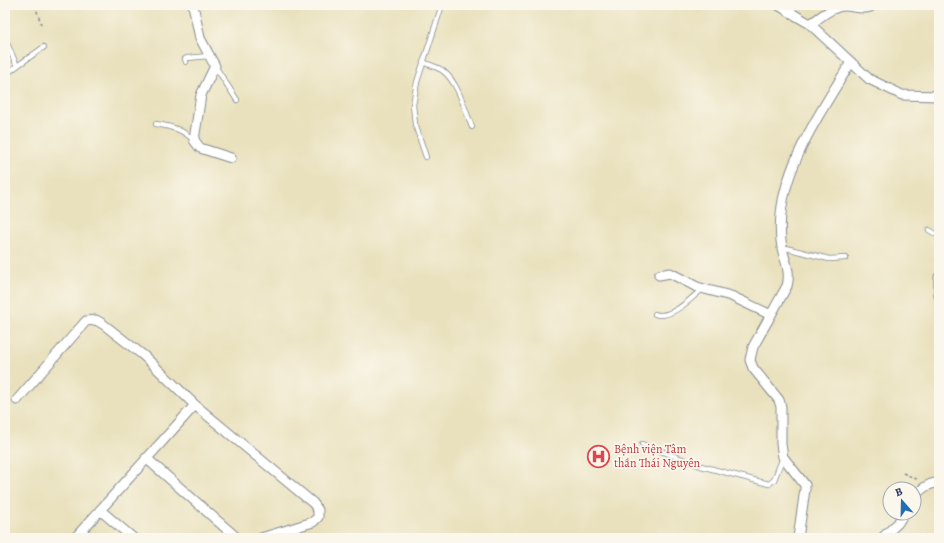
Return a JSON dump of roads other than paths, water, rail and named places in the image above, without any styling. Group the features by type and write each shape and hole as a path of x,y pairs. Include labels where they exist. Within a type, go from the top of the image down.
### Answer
{"street":[{"path":"193,5 200,38 215,66 201,95 194,140 200,148 232,158"},
{"path":"778,5 810,24 869,79 902,95 939,96"},
{"path":"810,24 838,7 845,6 864,9 872,5"},
{"path":"798,538 805,485 783,457 781,444 781,408 779,400 752,368 750,360 753,347 787,286 789,273 780,236 784,195 791,173 808,135 851,62"},
{"path":"659,275 670,274 702,289 731,296 771,315"},
{"path":"939,277 939,296"},
{"path":"17,400 86,321 96,320 144,356 195,405 313,503 318,510 318,517 313,522 261,538"},
{"path":"75,538 195,405"},
{"path":"146,458 236,538"},
{"path":"922,489 928,484 939,482"},
{"path":"100,510 133,538"},
{"path":"882,538 899,521"}],"lane":[{"path":"426,157 415,124 413,105 417,82 442,5"},
{"path":"5,39 17,66"},
{"path":"5,76 44,47"},
{"path":"186,62 185,59 187,58 209,56"},
{"path":"423,62 442,70 450,78 457,90 472,127"},
{"path":"215,66 237,100"},
{"path":"156,124 172,126 179,129 194,140"},
{"path":"929,230 939,236"},
{"path":"782,247 829,260 846,258"},
{"path":"655,314 659,316 668,314 702,289"},
{"path":"642,444 701,466 769,484 774,480 783,457"}],"place":[{"name":"Bệnh viện Tâm thần Thái Nguyên","path":"599,456"}]}
